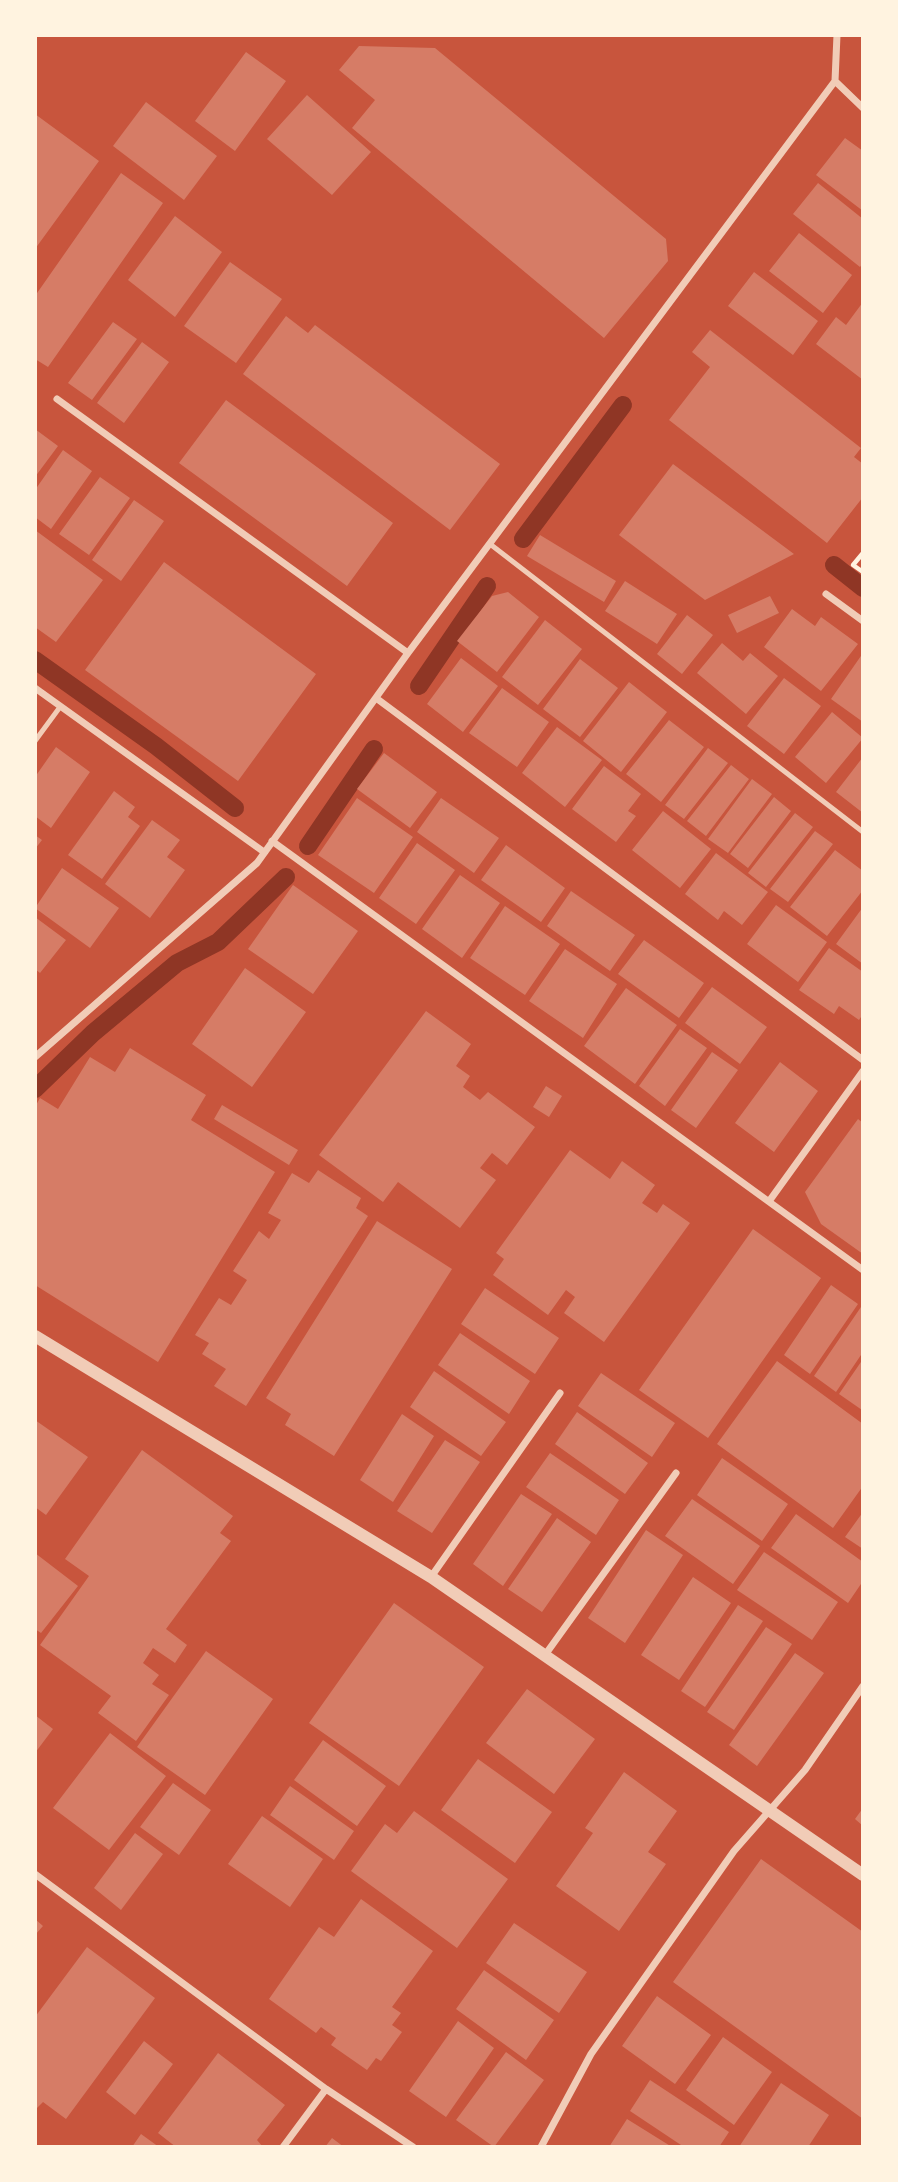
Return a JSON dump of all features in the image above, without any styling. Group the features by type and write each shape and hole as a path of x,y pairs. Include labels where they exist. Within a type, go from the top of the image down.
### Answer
{"street":[{"path":"35,1057 257,863 408,653 835,81 836,35"},
{"path":"835,81 863,108"},
{"path":"57,399 408,653"},
{"path":"826,594 863,621"},
{"path":"35,688 264,852"},
{"path":"376,698 863,1060"},
{"path":"272,841 770,1199 863,1270"},
{"path":"770,1199 863,1071"},
{"path":"35,1336 431,1577 863,1875"},
{"path":"431,1577 560,1393"},
{"path":"545,1655 676,1472"},
{"path":"541,2147 591,2054 734,1851 805,1770 863,1686"},
{"path":"35,1874 326,2089 413,2147"},
{"path":"283,2147 326,2089"}],"lane":[{"path":"490,544 863,832"},
{"path":"35,741 60,707"}],"path":[{"path":"863,553 853,565 863,572"}],"building":[{"path":"359,46 435,48 666,239 668,261 604,338 352,128 375,100 339,70"},
{"path":"246,52 286,81 235,151 195,121"},
{"path":"307,95 371,152 332,195 267,139"},
{"path":"146,102 217,156 184,200 113,146"},
{"path":"35,114 99,161 35,249"},
{"path":"845,138 863,151 863,211 816,175"},
{"path":"121,173 163,203 48,367 35,359 35,296"},
{"path":"818,183 863,219 863,263 860,267 793,214"},
{"path":"175,216 222,252 175,317 128,280"},
{"path":"799,233 852,275 823,313 769,271"},
{"path":"230,262 282,299 236,363 184,326"},
{"path":"754,272 818,321 793,355 728,306"},
{"path":"863,302 863,380 816,344 836,317 846,325"},
{"path":"286,316 308,333 315,325 500,464 450,530 243,374"},
{"path":"113,322 137,339 92,400 68,383"},
{"path":"710,330 861,448 854,457 863,464 863,497 827,543 669,420 710,367 692,352"},
{"path":"142,342 169,362 124,423 97,403"},
{"path":"226,400 393,523 347,586 179,463"},
{"path":"35,429 58,446 35,477"},
{"path":"63,450 92,471 51,529 35,517 35,490"},
{"path":"673,464 794,554 705,600 619,535"},
{"path":"100,477 130,498 89,555 59,534"},
{"path":"134,500 164,521 121,581 92,560"},
{"path":"35,530 103,580 56,642 35,627"},
{"path":"540,535 616,581 604,602 527,556"},
{"path":"164,562 316,674 238,781 85,670"},
{"path":"625,581 677,614 657,644 605,611"},
{"path":"508,592 539,617 497,672 457,641 492,596"},
{"path":"770,596 779,613 737,633 728,615"},
{"path":"792,609 815,626 821,617 858,644 821,691 764,647"},
{"path":"687,615 713,635 682,674 657,654"},
{"path":"545,620 582,649 538,705 502,677"},
{"path":"722,643 743,661 750,653 778,676 746,714 697,673"},
{"path":"863,653 863,722 831,699"},
{"path":"461,658 498,686 463,732 427,704"},
{"path":"580,659 618,688 580,737 543,709"},
{"path":"784,678 821,706 784,754 747,726"},
{"path":"629,682 667,712 621,772 583,741"},
{"path":"502,688 549,722 517,767 469,733"},
{"path":"832,712 863,738 826,783 795,757"},
{"path":"669,720 704,747 661,802 626,774"},
{"path":"557,727 602,760 565,807 522,773"},
{"path":"56,747 90,772 51,828 35,816 35,777"},
{"path":"708,748 728,763 684,819 665,805"},
{"path":"384,753 437,792 410,828 357,789"},
{"path":"863,757 863,813 836,792"},
{"path":"731,765 749,779 706,836 687,821"},
{"path":"604,766 641,794 628,811 636,816 616,842 572,809"},
{"path":"752,779 772,794 728,853 708,839"},
{"path":"114,791 135,807 128,817 140,826 102,879 68,855"},
{"path":"774,797 791,811 748,868 730,854"},
{"path":"357,798 413,837 374,893 318,855"},
{"path":"441,798 499,838 474,873 417,832"},
{"path":"663,811 711,849 680,888 632,850"},
{"path":"795,813 813,827 766,887 748,873"},
{"path":"152,820 180,840 167,857 185,870 150,918 105,884"},
{"path":"815,831 833,844 788,902 770,889"},
{"path":"35,835 42,840 35,849"},
{"path":"417,843 455,870 416,924 379,898"},
{"path":"506,845 565,888 541,922 481,880"},
{"path":"835,850 863,871 863,890 827,936 790,907"},
{"path":"716,853 768,892 742,925 724,911 718,920 685,894"},
{"path":"62,868 119,908 90,948 35,908"},
{"path":"460,875 500,903 462,958 422,929"},
{"path":"293,885 358,931 313,994 248,949"},
{"path":"571,891 635,935 610,971 547,926"},
{"path":"776,905 827,942 798,982 747,944"},
{"path":"505,906 560,944 525,995 470,958"},
{"path":"863,907 863,964 836,944"},
{"path":"35,917 66,940 40,973 35,969"},
{"path":"644,940 704,983 679,1018 618,974"},
{"path":"829,948 863,972 863,1014 859,1020 839,1006 834,1014 799,990"},
{"path":"565,949 617,984 583,1038 529,1001"},
{"path":"245,968 306,1012 252,1087 192,1044"},
{"path":"712,987 767,1027 740,1064 685,1023"},
{"path":"626,988 677,1025 635,1084 584,1046"},
{"path":"426,1011 471,1044 456,1066 470,1076 463,1087 480,1100 488,1092 535,1127 507,1165 492,1153 480,1168 496,1180 460,1228 398,1182 383,1202 319,1155"},
{"path":"680,1029 707,1048 665,1106 639,1086"},
{"path":"130,1048 206,1095 191,1120 275,1172 158,1362 35,1285 35,1107 40,1098 58,1109 90,1057 115,1072"},
{"path":"712,1052 738,1070 696,1128 671,1110"},
{"path":"780,1062 818,1091 774,1152 735,1123"},
{"path":"546,1086 562,1096 549,1117 533,1107"},
{"path":"222,1105 298,1150 289,1165 214,1119"},
{"path":"858,1119 863,1123 863,1254 821,1224 805,1192"},
{"path":"570,1150 610,1179 622,1161 655,1185 642,1203 657,1213 663,1204 690,1223 604,1342 564,1313 575,1297 566,1290 548,1315 493,1275 504,1259 496,1253"},
{"path":"318,1170 361,1198 356,1208 368,1216 246,1406 214,1386 226,1369 202,1354 209,1343 195,1335 219,1298 231,1305 247,1280 233,1271 259,1231 269,1239 281,1220 268,1213 292,1173 309,1183"},
{"path":"377,1221 452,1269 334,1456 285,1425 291,1414 266,1398"},
{"path":"753,1229 821,1278 708,1438 639,1390"},
{"path":"831,1285 858,1304 810,1374 784,1355"},
{"path":"485,1288 559,1338 535,1374 461,1324"},
{"path":"863,1304 863,1352 836,1392 814,1376"},
{"path":"460,1333 530,1381 509,1414 438,1365"},
{"path":"863,1359 863,1409 862,1410 839,1394"},
{"path":"777,1361 863,1424 863,1486 833,1528 717,1444"},
{"path":"434,1371 506,1422 481,1456 410,1407"},
{"path":"601,1373 675,1423 652,1457 578,1406"},
{"path":"577,1412 648,1463 625,1494 555,1444"},
{"path":"402,1414 434,1436 393,1502 360,1480"},
{"path":"35,1420 88,1457 46,1515 35,1507"},
{"path":"445,1440 480,1462 432,1533 397,1511"},
{"path":"142,1450 233,1516 220,1533 231,1541 166,1629 187,1645 175,1663 153,1648 143,1663 159,1675 152,1684 169,1695 136,1741 98,1713 111,1696 40,1645 89,1576 65,1559"},
{"path":"550,1453 619,1500 596,1535 526,1487"},
{"path":"722,1458 788,1504 762,1541 697,1495"},
{"path":"521,1494 552,1514 503,1586 473,1564"},
{"path":"692,1499 760,1546 733,1584 665,1536"},
{"path":"863,1512 863,1549 845,1537"},
{"path":"796,1514 863,1562 863,1581 848,1603 771,1548"},
{"path":"557,1518 591,1542 542,1612 508,1589"},
{"path":"646,1530 683,1555 625,1643 588,1618"},
{"path":"764,1552 838,1602 812,1640 737,1590"},
{"path":"35,1553 78,1586 41,1633 35,1629"},
{"path":"693,1577 731,1603 679,1680 641,1655"},
{"path":"394,1603 484,1667 399,1786 309,1723"},
{"path":"738,1605 763,1621 705,1707 681,1691"},
{"path":"766,1627 792,1644 734,1730 707,1712"},
{"path":"206,1651 273,1699 205,1795 137,1747"},
{"path":"795,1653 824,1673 757,1766 729,1745"},
{"path":"527,1689 595,1739 554,1794 486,1743"},
{"path":"35,1715 53,1729 35,1753"},
{"path":"110,1733 166,1776 109,1850 53,1808"},
{"path":"323,1740 386,1786 357,1826 294,1780"},
{"path":"478,1759 552,1812 515,1863 441,1810"},
{"path":"624,1772 677,1811 648,1852 666,1864 619,1931 556,1886 593,1833 585,1828"},
{"path":"173,1783 211,1810 179,1855 140,1827"},
{"path":"290,1786 354,1831 334,1860 270,1815"},
{"path":"863,1808 863,1826 855,1819"},
{"path":"414,1811 508,1879 457,1948 351,1871 385,1824 397,1833"},
{"path":"262,1816 323,1859 290,1907 228,1864"},
{"path":"135,1833 163,1854 121,1910 94,1888"},
{"path":"761,1859 863,1932 863,2119 673,1982"},
{"path":"361,1899 433,1951 392,2007 401,2013 392,2025 402,2032 381,2061 376,2058 367,2070 331,2045 336,2038 321,2027 316,2033 269,1999 319,1927 334,1937"},
{"path":"35,1919 43,1926 35,1935"},
{"path":"514,1923 587,1972 559,2013 486,1963"},
{"path":"87,1947 155,1998 66,2119 43,2102 35,2110 35,2017"},
{"path":"484,1970 554,2020 526,2060 456,2009"},
{"path":"657,1996 711,2035 675,2084 622,2046"},
{"path":"458,2021 494,2048 446,2117 409,2091"},
{"path":"723,2037 772,2072 734,2125 686,2090"},
{"path":"144,2041 173,2064 135,2115 106,2092"},
{"path":"506,2052 544,2080 494,2147 456,2120"},
{"path":"218,2053 285,2105 257,2140 263,2147 176,2147 158,2133"},
{"path":"650,2080 729,2132 719,2147 684,2147 630,2111"},
{"path":"781,2083 829,2115 808,2147 739,2147"},
{"path":"627,2119 672,2147 609,2147"},
{"path":"141,2134 159,2147 132,2147"},
{"path":"332,2138 344,2147 325,2147"}],"waterway":[{"path":"523,539 623,405"},
{"path":"834,565 863,588"},
{"path":"419,686 487,586"},
{"path":"35,660 156,746 235,808"},
{"path":"308,846 374,749"},
{"path":"35,1089 93,1033 177,963 218,942 286,877"}]}
